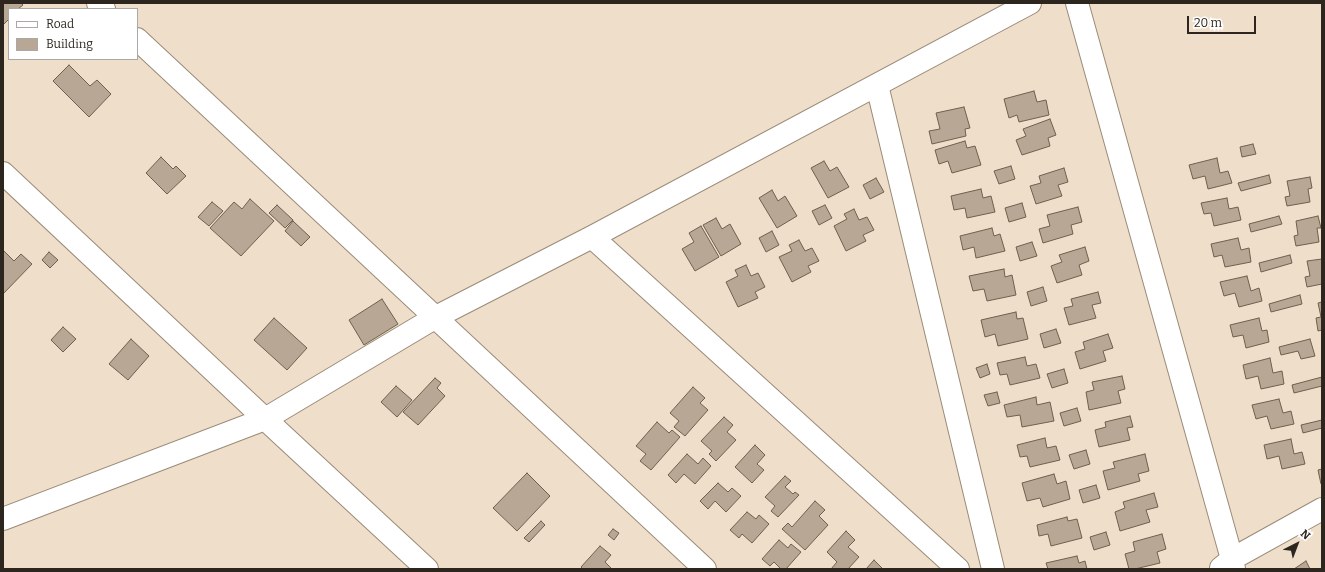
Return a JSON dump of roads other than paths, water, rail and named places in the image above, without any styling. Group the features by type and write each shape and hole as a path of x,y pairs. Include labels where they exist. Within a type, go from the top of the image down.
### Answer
{"street":[{"path":"3,519 265,419 436,317 592,237 1030,3"},
{"path":"1077,3 1228,566 1322,509"},
{"path":"138,40 705,569"},
{"path":"877,85 993,569"},
{"path":"3,173 427,569"},
{"path":"592,237 958,569"}]}
